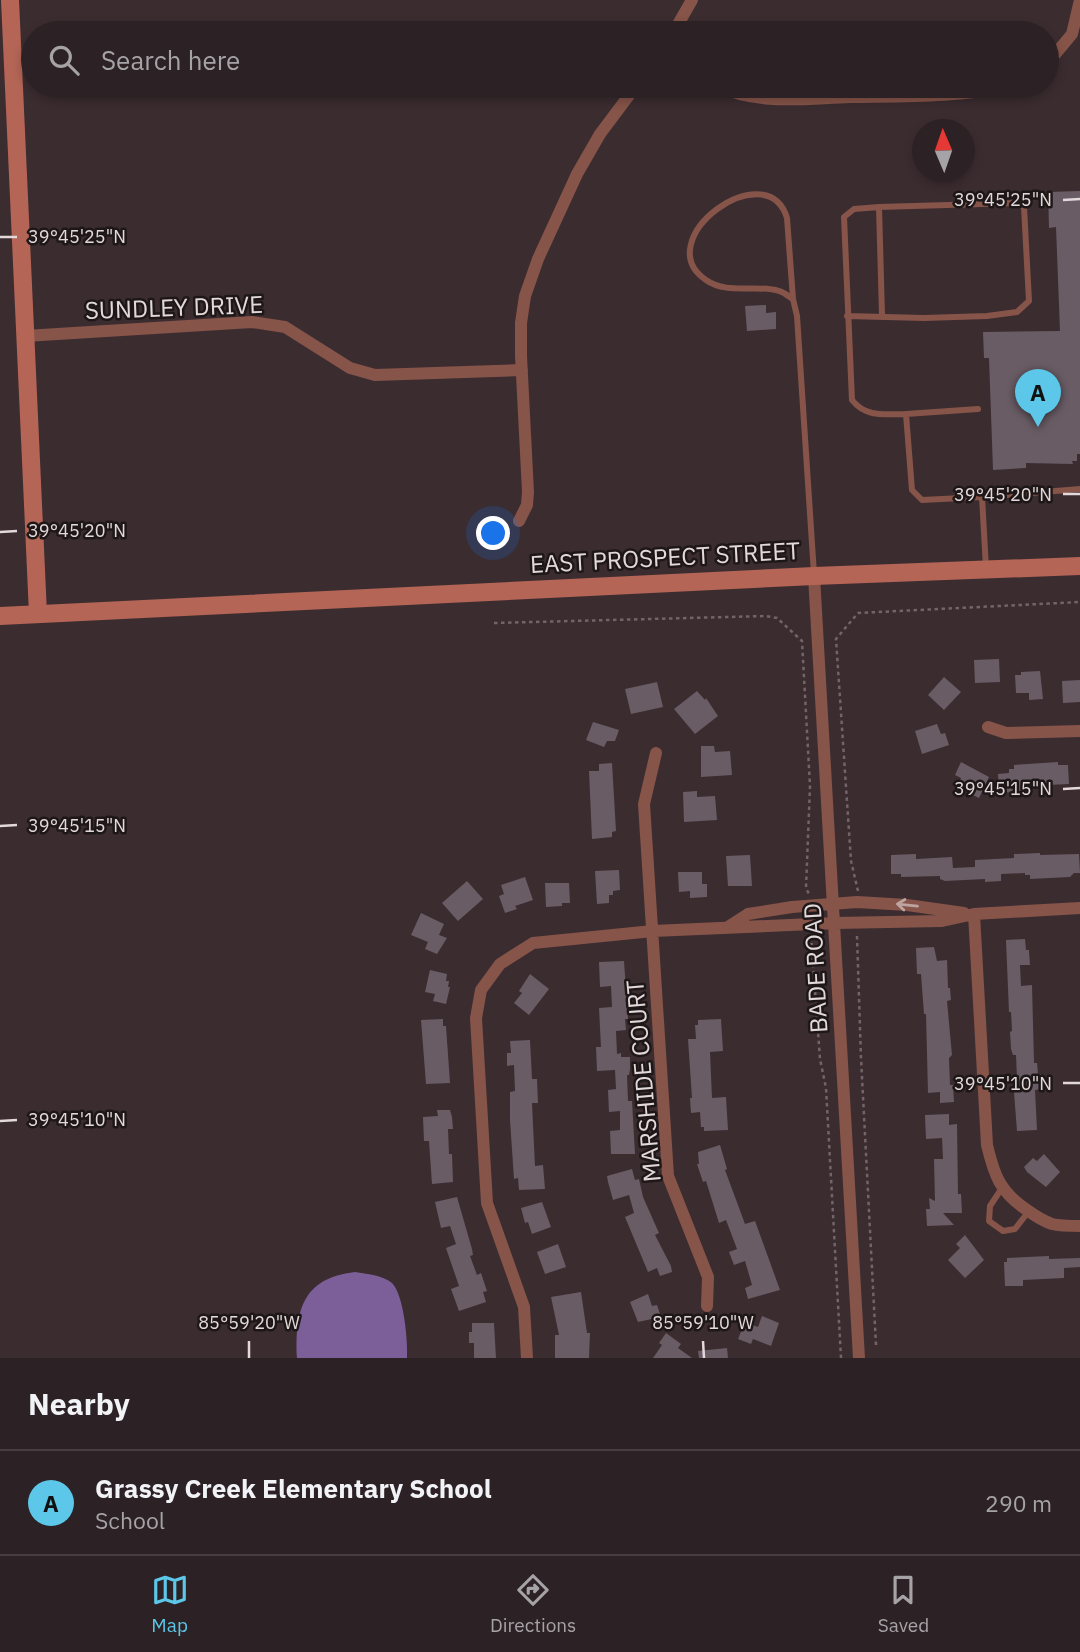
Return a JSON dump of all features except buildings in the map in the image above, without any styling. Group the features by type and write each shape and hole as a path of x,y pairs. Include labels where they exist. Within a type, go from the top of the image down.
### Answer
{"street":[{"path":"10,0 38,614"},
{"path":"680,21 692,0"},
{"path":"1059,50 1072,34 1080,0"},
{"path":"519,521 527,505 528,492 522,370 523,311 538,258 577,174 600,134 627,98"},
{"path":"760,98 826,98"},
{"name":"SUNDLEY DRIVE","path":"25,336 262,323 285,327 349,368 376,375 522,370"},
{"name":"EAST PROSPECT STREET","path":"0,616 814,576 1080,566"},
{"name":"BADE ROAD","path":"814,576 859,1358"},
{"path":"988,727 1006,733 1080,731"},
{"name":"MARSHIDE COURT","path":"656,753 644,804 668,1176 708,1277 707,1306"},
{"path":"727,928 748,914 868,902 974,914"},
{"path":"527,1358 524,1307 487,1203 476,1018 481,990 500,964 533,943 653,931 942,921 974,914 1080,908"},
{"path":"974,914 987,1145 993,1171 1002,1188 1029,1211 1052,1224 1080,1226"}],"lane":[{"path":"793,299 780,291 726,287 706,281 691,264 690,250 695,234 708,218 729,201 748,195 772,198 785,210 797,316 814,576"},
{"path":"847,316 924,318 1017,312 1029,301 1024,207 1016,203 879,207 854,209 844,217 847,316 852,400 859,410 879,414 978,409"},
{"path":"879,207 883,315"},
{"path":"906,414 912,490 922,500 1080,489"},
{"path":"982,497 986,570"},
{"path":"1002,1188 989,1206 989,1221 1003,1231 1015,1228 1029,1211"}],"path":[{"path":"858,893 851,861 836,639 858,613 1080,602"},
{"path":"494,623 766,616 776,618 802,641 810,786 806,888 809,892"},
{"path":"857,934 863,1112 876,1345"},
{"path":"811,937 820,1059 827,1099 841,1358"}],"shaded area":[{"path":"355,1272 384,1278 396,1289 404,1319 407,1358 297,1358 298,1326 305,1300 323,1281"}],"place":[{"name":"Grassy Creek Elementary School","path":"1038,427"}]}
